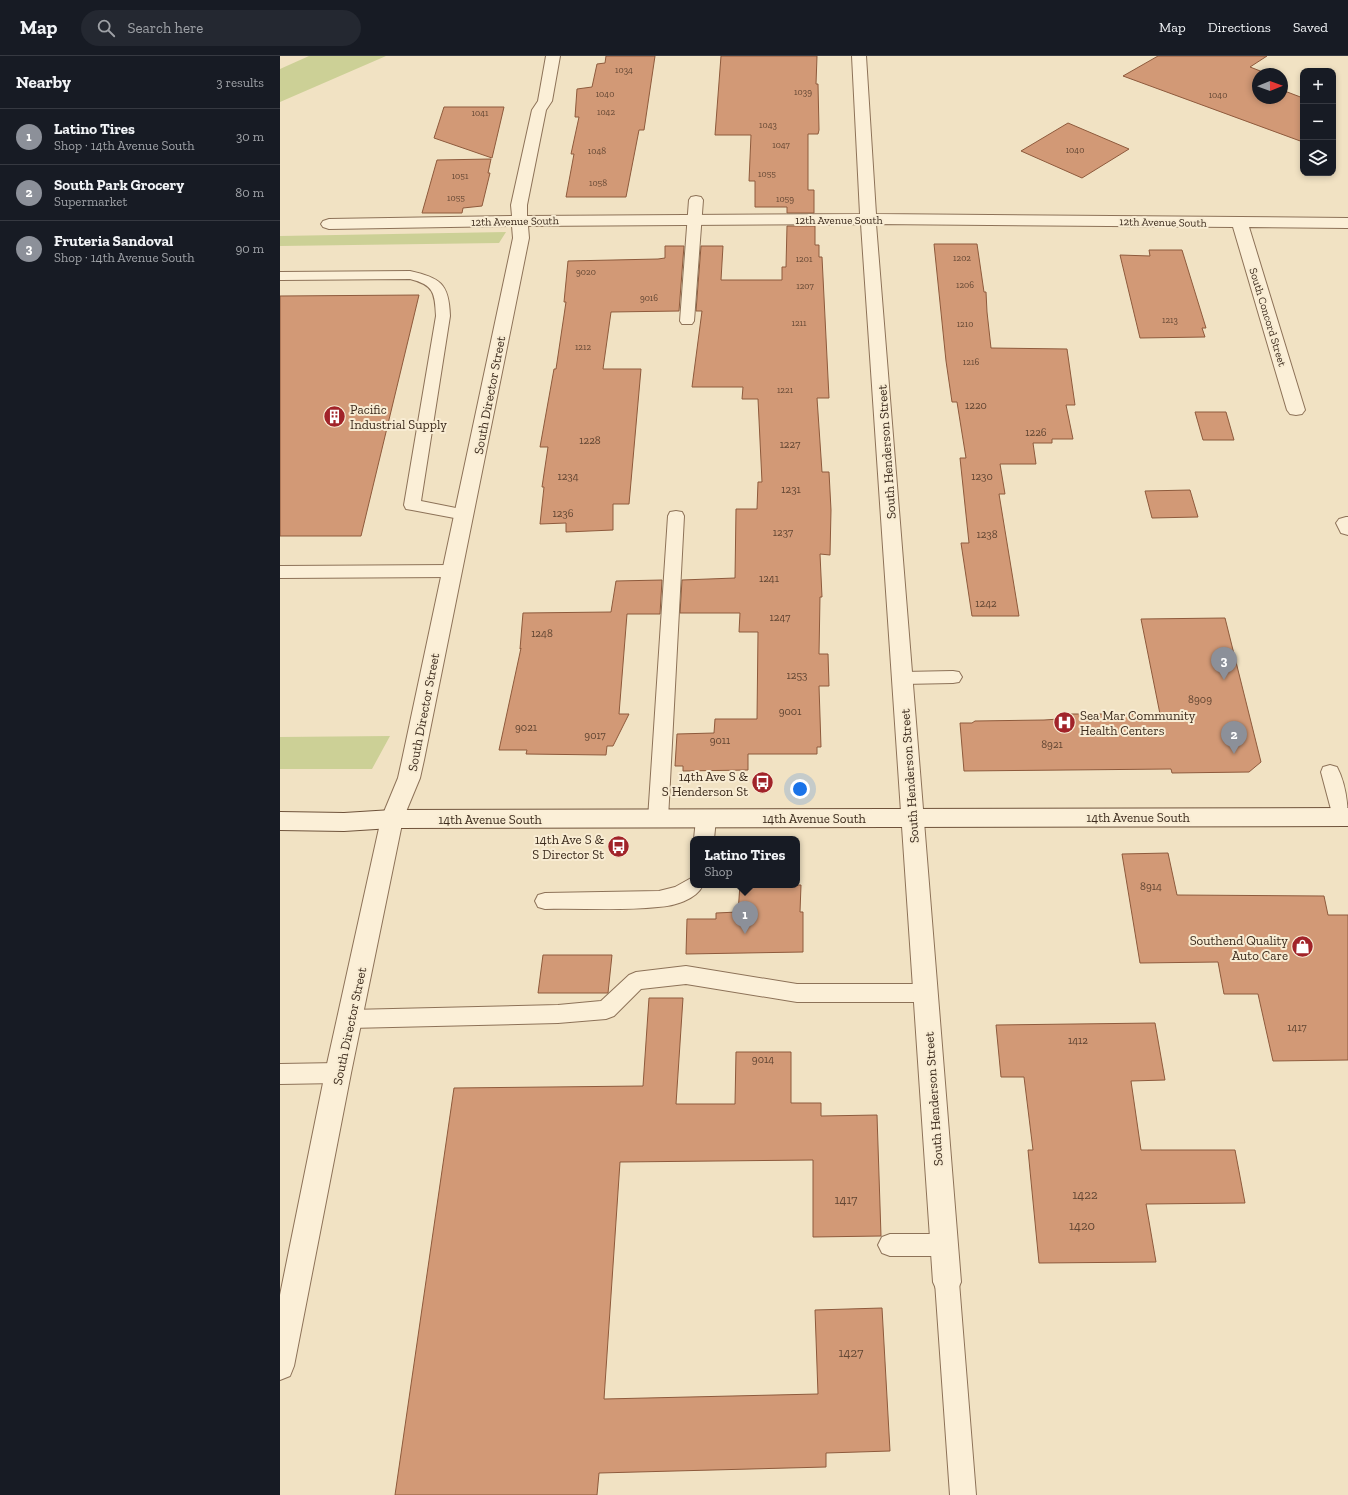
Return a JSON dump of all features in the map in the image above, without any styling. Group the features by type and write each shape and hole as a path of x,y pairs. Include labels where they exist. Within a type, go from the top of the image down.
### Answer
{"street":[{"name":"South Director Street","path":"280,1366 338,1073 392,819 409,778 451,571 465,515 521,238 518,204 539,110 545,101 553,56"},
{"name":"South Henderson Street","path":"859,56 868,219 947,1282"},
{"name":"12th Avenue South","path":"329,224 519,221 868,219 1348,223"},
{"name":"South Concord Street","path":"1240,223 1296,410"},
{"name":"14th Avenue South","path":"280,821 344,822 392,819 658,819 705,829 912,818 1346,817"}],"lane":[{"path":"687,321 696,200"},
{"path":"280,276 410,275 427,279 437,286 443,297 443,316 412,505 465,515"},
{"path":"658,819 676,516"},
{"path":"280,572 451,571"},
{"path":"903,678 953,677"},
{"path":"1330,772 1346,817"},
{"path":"546,901 659,899 677,895 691,888"},
{"path":"350,1019 558,1014 606,1010 636,981 686,975 797,993 925,993"},
{"path":"280,1074 338,1073"},
{"path":"890,1245 944,1245"},
{"name":"South Henderson Street","path":"947,1282 963,1495"}],"green space":[{"path":"309,56 386,56 280,102 280,69"},
{"path":"506,232 499,243 280,246 280,236"},
{"path":"390,736 372,769 280,769 280,737"}],"building":[{"path":"606,56 655,56 644,130 639,130 626,197 566,197 574,154 571,154 579,117 575,117 577,89 592,87 597,64 605,63"},
{"path":"721,56 817,56 816,84 818,84 819,130 818,134 808,134 808,190 814,190 814,213 787,213 787,207 755,207 755,181 749,181 751,135 715,135"},
{"path":"1158,56 1267,56 1250,67 1253,68 1252,104 1288,104 1288,92 1300,97 1300,141 1123,76"},
{"path":"444,107 504,107 492,158 434,138"},
{"path":"1068,123 1129,149 1082,178 1021,151"},
{"path":"491,159 488,173 490,173 482,206 463,208 462,213 422,213 437,160"},
{"path":"787,226 815,226 815,245 819,245 819,257 822,257 829,398 817,398 822,472 829,472 831,510 830,555 820,554 822,597 820,597 819,654 828,654 829,686 819,686 821,747 817,747 817,754 748,754 748,770 683,771 683,766 675,766 677,734 714,733 715,719 757,719 758,632 739,632 740,613 680,613 682,580 735,578 736,509 757,509 758,482 762,482 758,399 742,399 743,387 692,387 702,311 696,311 701,246 723,246 721,280 782,280 782,267 786,267"},
{"path":"934,244 977,244 984,292 986,292 991,348 1067,349 1075,405 1066,405 1073,439 1052,439 1052,443 1033,443 1036,464 1000,464 1005,494 999,494 1019,616 972,616 961,543 969,543 960,458 966,458 957,402 952,402 946,361"},
{"path":"665,246 684,246 679,311 611,312 603,369 641,369 629,504 613,504 613,530 566,532 566,523 540,524 544,487 542,487 548,447 540,447 554,369 556,369 566,302 564,302 568,261 665,258"},
{"path":"1149,250 1182,250 1206,328 1202,328 1205,337 1140,338 1120,255 1150,256"},
{"name":"Pacific Industrial Supply","path":"419,295 361,536 280,536 280,296"},
{"path":"1195,412 1226,412 1234,440 1203,440"},
{"path":"1190,490 1198,517 1152,518 1145,491"},
{"path":"662,580 660,614 627,614 619,714 629,714 613,746 607,746 606,755 526,754 527,750 499,750 521,648 520,649 523,613 611,612 616,581"},
{"path":"1225,618 1261,762 1249,772 1172,773 1171,769 964,771 960,723 972,723 975,721 1059,719 1059,714 1160,714 1141,619"},
{"path":"1168,853 1177,895 1324,896 1328,915 1348,915 1348,1060 1273,1061 1258,994 1224,994 1218,962 1140,963 1122,854"},
{"path":"801,885 800,912 803,912 803,952 686,954 687,919 716,919 716,913 738,912 740,888 800,888"},
{"path":"543,955 612,955 608,993 538,993"},
{"path":"649,998 683,998 676,1104 735,1104 736,1052 791,1052 791,1103 821,1103 821,1116 877,1115 881,1236 813,1237 813,1160 620,1162 604,1399 818,1394 815,1310 882,1308 890,1451 826,1453 826,1467 599,1473 597,1495 395,1495 454,1088 643,1086"},
{"path":"1155,1023 1165,1080 1131,1081 1141,1150 1235,1150 1245,1203 1146,1204 1156,1262 1039,1263 1028,1150 1033,1150 1024,1077 1001,1077 996,1025"}],"place":[{"name":"Pacific Industrial Supply","path":"335,416"},
{"name":"Fruteria Sandoval","path":"1224,680"},
{"name":"Sea Mar Community Health Centers","path":"1064,722"},
{"name":"South Park Grocery","path":"1234,754"},
{"name":"14th Ave S & S Henderson St","path":"763,783"},
{"name":"14th Ave S & S Director St","path":"619,846"},
{"name":"Latino Tires","path":"745,934"},
{"name":"Southend Quality Auto Care","path":"1303,947"}]}
